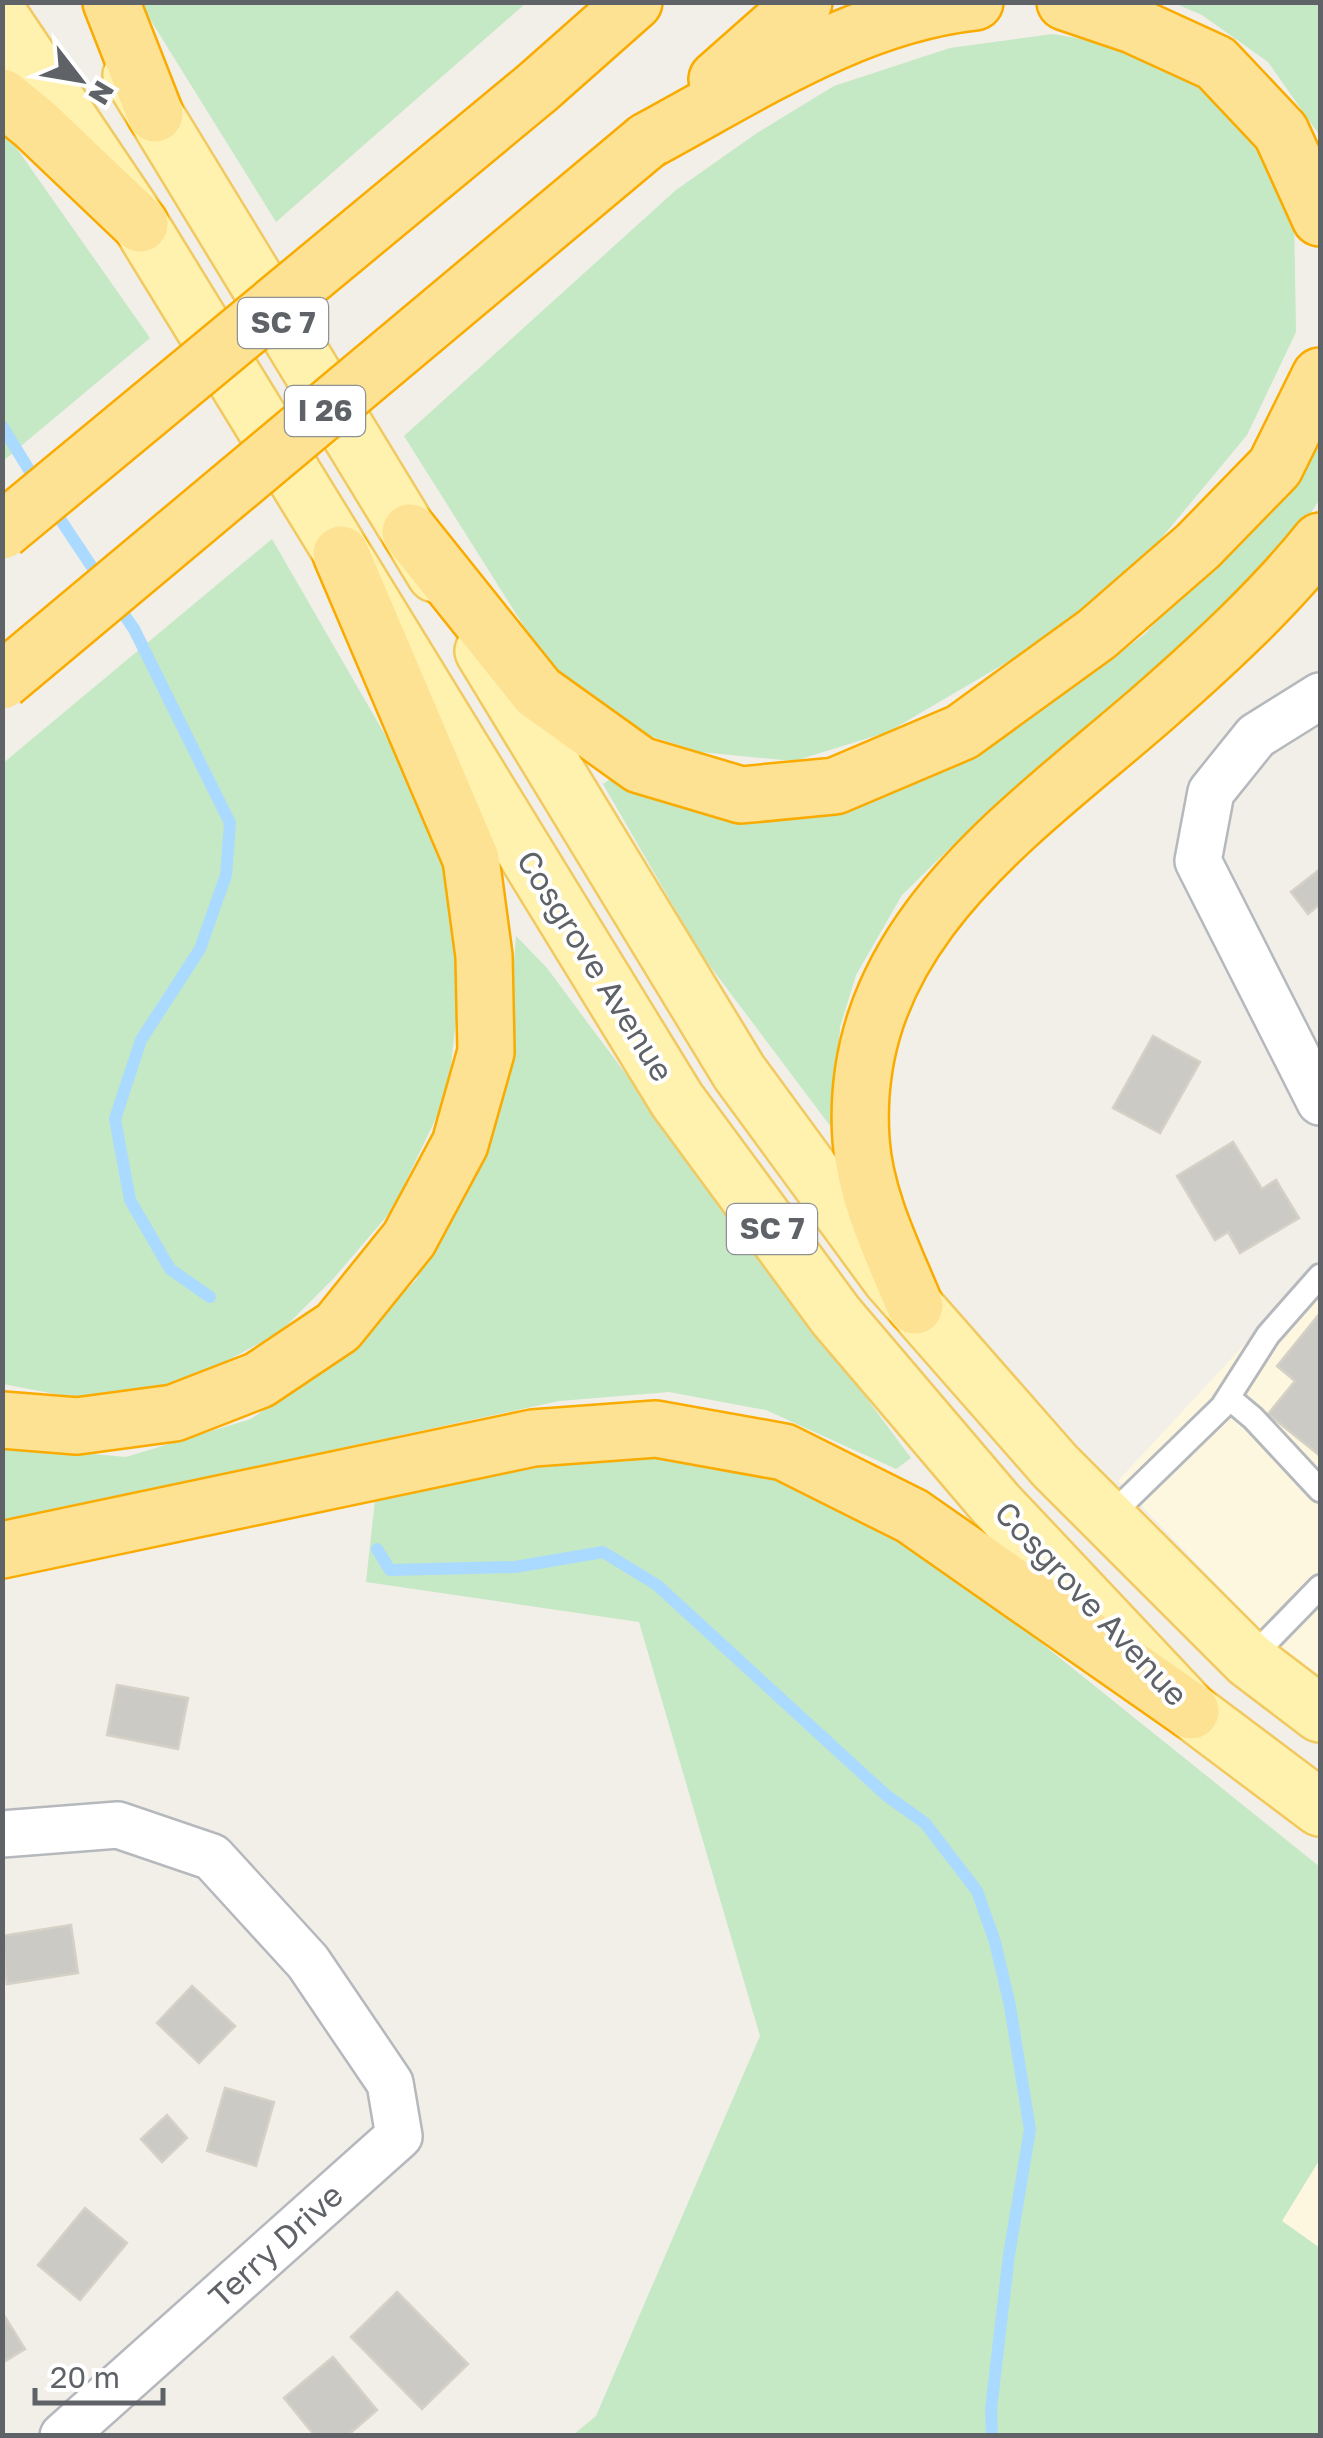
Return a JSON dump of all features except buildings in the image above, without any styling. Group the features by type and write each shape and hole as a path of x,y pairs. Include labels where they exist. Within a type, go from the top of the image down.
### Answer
{"highway":[{"path":"111,2 155,114"},
{"path":"538,87 604,2"},
{"path":"2,532 538,87 634,2"},
{"name":"I 26","path":"2,682 648,141 804,2"},
{"path":"648,141 832,41 942,6 975,2"},
{"path":"1065,2 1133,25 1216,63 1281,132 1320,218"},
{"path":"2,97 140,224"},
{"path":"410,532 538,692 640,765 740,795 835,786 962,732 1097,634 1198,546 1275,467 1320,376"},
{"path":"915,1306 875,1207 861,1142 862,1072 890,980 952,886 1048,796 1156,706 1294,574 1320,540"},
{"path":"2,1420 77,1426 174,1412 259,1380 338,1327 409,1238 460,1144 486,1052 484,956 471,859 341,554"},
{"path":"2,1550 533,1438 656,1428 784,1452 912,1516 1192,1710"}],"main road":[{"name":"Cosgrove Avenue","path":"87,2 740,1072 890,1278 1055,1466 1249,1660 1320,1714"},
{"name":"Cosgrove Avenue","path":"2,19 140,224 678,1100 836,1316 996,1504 1192,1710 1320,1808"}],"street":[{"path":"1320,696 1256,736 1210,792 1198,862 1320,1102"},
{"name":"Terry Drive","path":"2,1834 118,1825 212,1857 308,1962 390,2083 399,2136 63,2436"}],"lane":[{"path":"1108,1518 1229,1398 1268,1335 1320,1276"},
{"path":"1229,1398 1320,1490"},
{"path":"1249,1660 1320,1587"}],"shaded area":[{"path":"1320,1263 1320,1683 1276,1646 1118,1481"},
{"path":"1320,2159 1320,2248 1281,2221"}],"green space":[{"path":"140,3 526,3 276,222"},
{"path":"1174,3 1320,3 1320,136 1268,62 1202,15"},
{"path":"1053,34 1133,48 1197,76 1263,136 1294,215 1296,332 1247,435 1115,594 888,732 794,761 700,752 622,727 559,682 404,436 676,190 757,133 834,86 950,48"},
{"path":"3,137 15,146 150,338 3,461"},
{"path":"1320,416 1320,499 1306,520 1227,607 1032,784 950,848 902,895 856,975 840,1027 834,1131 701,954 603,784 616,775 744,822 1009,734 1144,635 1248,524"},
{"path":"272,539 425,804 464,944 448,1093 392,1210 333,1279 280,1332 192,1380 92,1401 3,1384 2,764"},
{"path":"516,936 547,968 911,1458 896,1469 766,1410 669,1392 559,1401 3,1521 2,1446 126,1457 251,1419 340,1356 416,1280 504,1093"},
{"path":"612,1451 736,1460 902,1531 1320,1867 1320,2159 1282,2221 1320,2248 1320,2435 573,2435 596,2416 760,2036 639,1622 366,1582 375,1500"}],"waterway":[{"path":"2,426 39,486"},
{"path":"52,507 102,582"},
{"path":"116,603 134,629 230,823 226,875 200,949 141,1040 115,1119 130,1200 170,1269 210,1297"},
{"path":"377,1549 390,1570 515,1567 603,1552 657,1585 887,1796 925,1823 977,1891 995,1942 1010,2006 1030,2130 1009,2255 991,2409 992,2436"}]}
